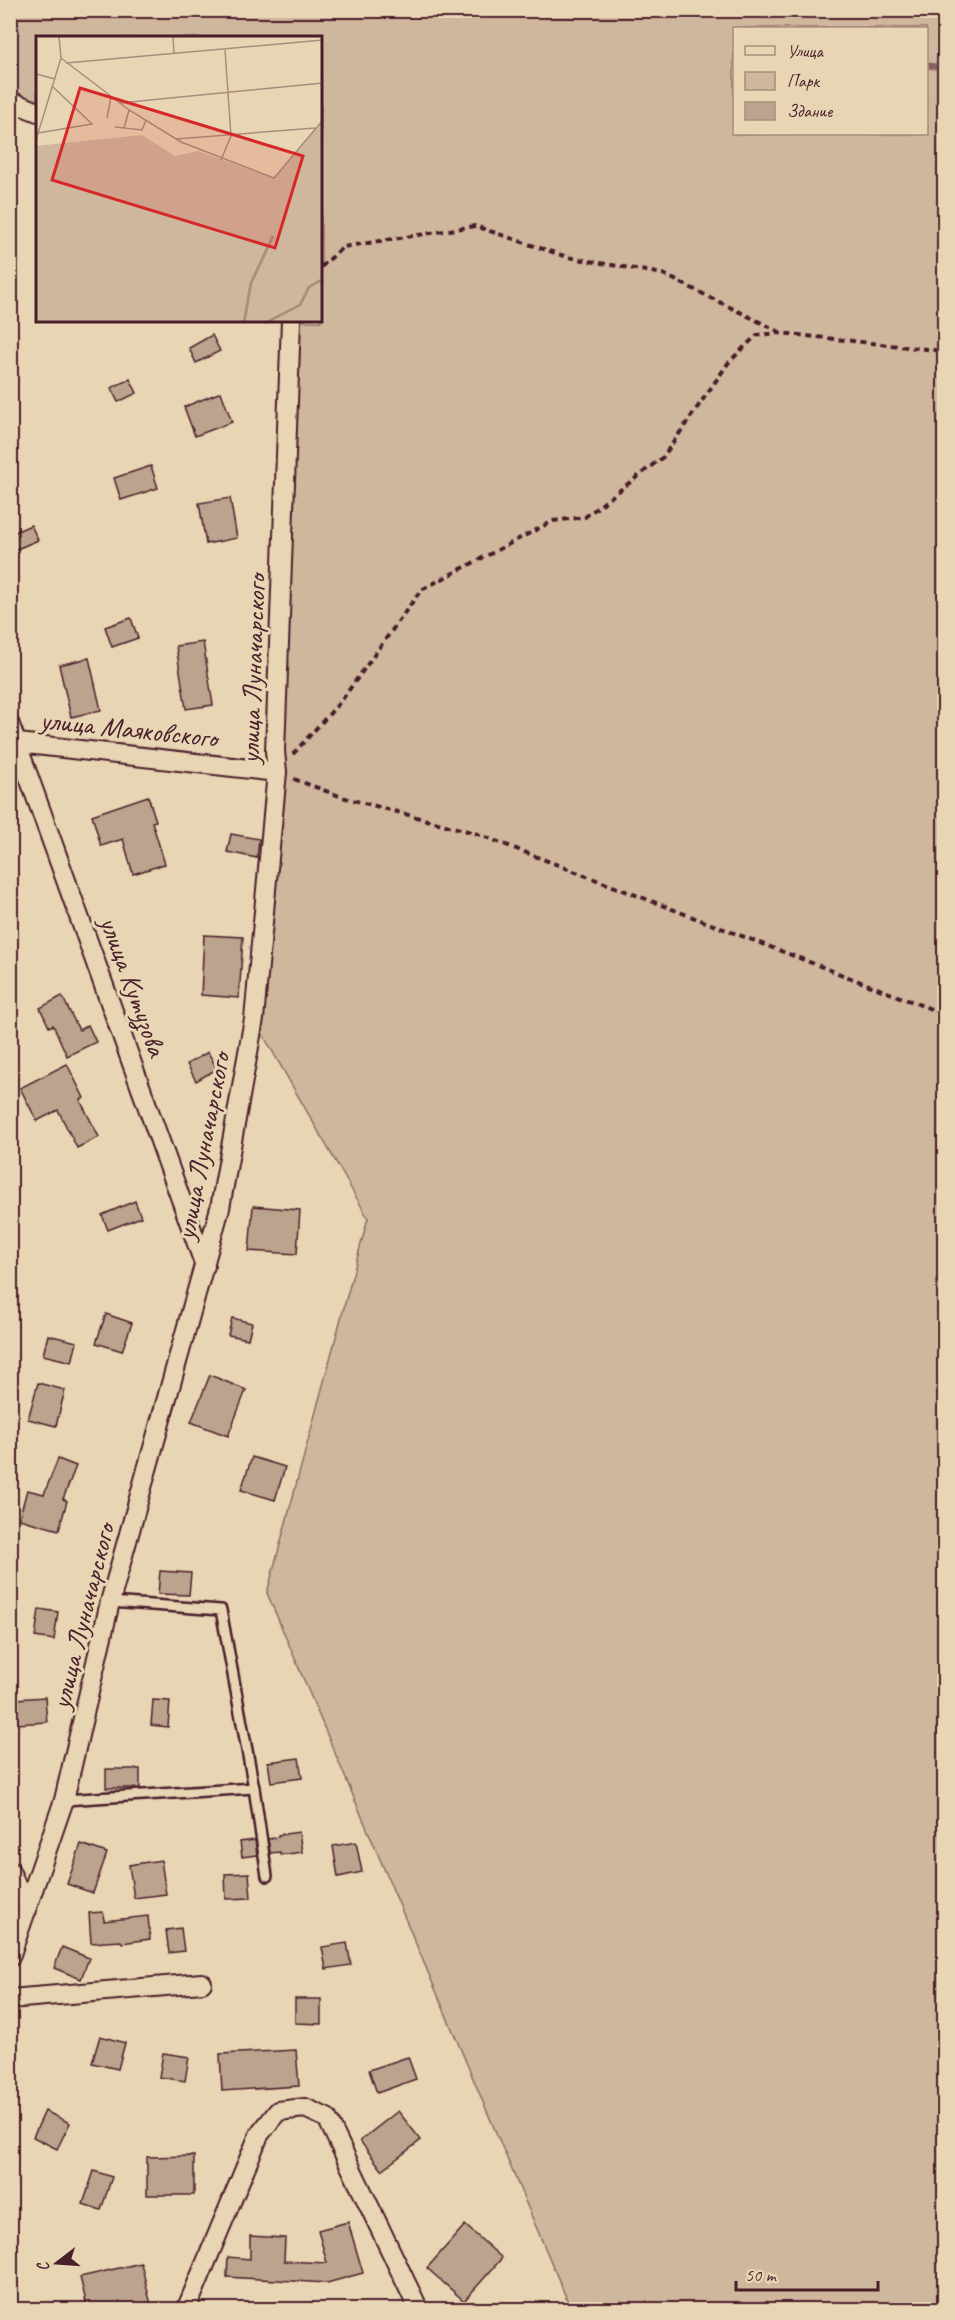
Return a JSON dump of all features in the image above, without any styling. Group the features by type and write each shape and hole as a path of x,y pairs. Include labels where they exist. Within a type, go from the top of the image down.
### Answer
{"street":[{"path":"10,101 36,111"},
{"name":"улица Луначарского","path":"10,1957 64,1800 110,1602 205,1266 220,1208 254,1019 277,772 275,751 291,322"},
{"name":"улица Кутузова","path":"10,725 14,745 205,1266"},
{"name":"улица Маяковского","path":"14,745 277,772"},
{"path":"10,1871 27,1910"},
{"path":"10,1999 202,1983"},
{"path":"186,2310 259,2135 278,2111 304,2108 327,2118 419,2310"}],"lane":[{"path":"110,1602 222,1610 254,1788 267,1876"},
{"path":"64,1800 254,1788"}],"path":[{"path":"322,266 342,247 476,226 567,256 663,274 780,333"},
{"path":"945,351 780,333 757,335 729,362 663,457 585,517 554,521 421,590 341,701 277,772 342,797 475,833 945,1014"}],"green space":[{"path":"10,11 944,11 944,2309 571,2309 267,1593 368,1218 254,1019 277,772 291,322 322,322 322,36 36,36 36,112 11,101"}],"building":[{"path":"212,335 220,351 196,363 189,348"},
{"path":"130,379 137,393 118,402 111,388"},
{"path":"221,392 232,422 195,436 184,407"},
{"path":"151,466 158,488 121,500 114,478"},
{"path":"230,498 237,538 206,544 199,503"},
{"path":"31,525 38,540 10,552 10,534"},
{"path":"131,618 138,638 112,647 105,627"},
{"path":"203,642 213,705 186,709 176,646"},
{"path":"89,658 101,710 71,717 59,665"},
{"path":"148,796 156,821 152,822 165,864 133,874 123,839 101,846 92,815"},
{"path":"231,834 259,839 257,858 227,852"},
{"path":"204,935 243,937 239,998 201,995"},
{"path":"62,996 79,1030 88,1025 96,1042 67,1056 53,1025 49,1027 40,1008"},
{"path":"208,1052 217,1069 196,1081 187,1064"},
{"path":"67,1064 84,1098 80,1100 99,1137 77,1148 58,1110 37,1121 20,1088"},
{"path":"135,1201 141,1217 108,1230 102,1215"},
{"path":"253,1206 300,1210 297,1254 249,1251"},
{"path":"106,1314 132,1323 122,1351 96,1343"},
{"path":"232,1318 252,1323 248,1339 228,1335"},
{"path":"48,1335 77,1342 72,1362 43,1355"},
{"path":"210,1375 246,1390 228,1436 191,1422"},
{"path":"38,1383 65,1390 56,1426 28,1419"},
{"path":"252,1457 285,1467 275,1500 241,1490"},
{"path":"58,1459 76,1466 63,1499 67,1501 59,1530 19,1519 27,1490 44,1494"},
{"path":"160,1571 191,1573 189,1595 158,1594"},
{"path":"39,1609 58,1612 54,1640 35,1637"},
{"path":"45,1697 47,1722 17,1724 16,1699"},
{"path":"153,1700 170,1701 168,1727 151,1725"},
{"path":"299,1758 302,1778 271,1782 268,1762"},
{"path":"106,1769 140,1769 140,1788 106,1788"},
{"path":"299,1832 302,1852 280,1855 280,1852 270,1853 268,1839"},
{"path":"255,1840 257,1855 242,1857 240,1842"},
{"path":"356,1842 362,1872 338,1877 333,1846"},
{"path":"81,1844 107,1853 93,1893 67,1884"},
{"path":"161,1860 166,1894 134,1898 129,1865"},
{"path":"249,1873 251,1898 226,1899 225,1874"},
{"path":"103,1912 104,1921 148,1916 150,1939 122,1943 121,1941 91,1943 89,1913"},
{"path":"181,1928 184,1951 169,1953 166,1930"},
{"path":"347,1943 351,1965 326,1969 322,1947"},
{"path":"62,1947 89,1958 81,1979 54,1968"},
{"path":"295,1999 321,1999 321,2024 295,2023"},
{"path":"100,2036 125,2043 118,2069 92,2063"},
{"path":"296,2050 299,2086 222,2091 220,2054"},
{"path":"163,2053 189,2057 185,2081 159,2077"},
{"path":"408,2057 416,2079 377,2093 369,2070"},
{"path":"45,2111 70,2123 57,2149 33,2137"},
{"path":"398,2111 421,2140 382,2170 360,2141"},
{"path":"194,2156 194,2195 147,2195 147,2157"},
{"path":"94,2171 112,2177 101,2210 83,2204"},
{"path":"348,2222 363,2273 327,2283 227,2277 228,2257 250,2259 250,2236 285,2238 284,2261 327,2263 318,2230"},
{"path":"465,2225 502,2258 464,2301 427,2268"},
{"path":"141,2263 151,2305 133,2310 88,2310 80,2277"}],"waterway":[{"path":"928,65 944,68"}]}
